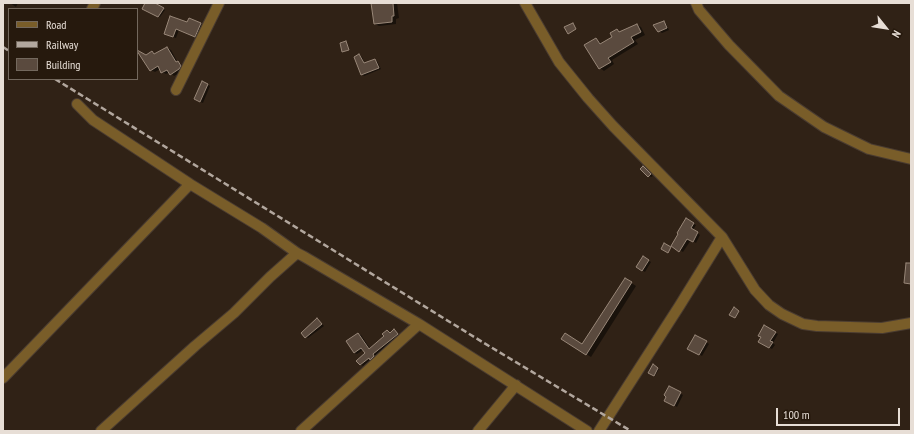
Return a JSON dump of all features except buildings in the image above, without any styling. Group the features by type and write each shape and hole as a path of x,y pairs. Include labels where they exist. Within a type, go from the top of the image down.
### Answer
{"street":[{"path":"176,90 219,3"},
{"path":"525,3 559,62 588,98 722,237 755,290 769,305 782,314 803,324 817,326 882,328 911,323"},
{"path":"696,3 729,45 779,96 824,128 869,149 911,160"},
{"path":"77,104 93,120 190,184 262,228 297,253 418,324 587,431"},
{"path":"3,378 190,184"},
{"path":"599,431 722,237"},
{"path":"101,431 234,313 270,277 297,253"},
{"path":"301,431 418,324"},
{"path":"478,431 516,385"}],"railway":[{"path":"3,47 8,50"},
{"path":"57,80 484,343 631,431"}]}
